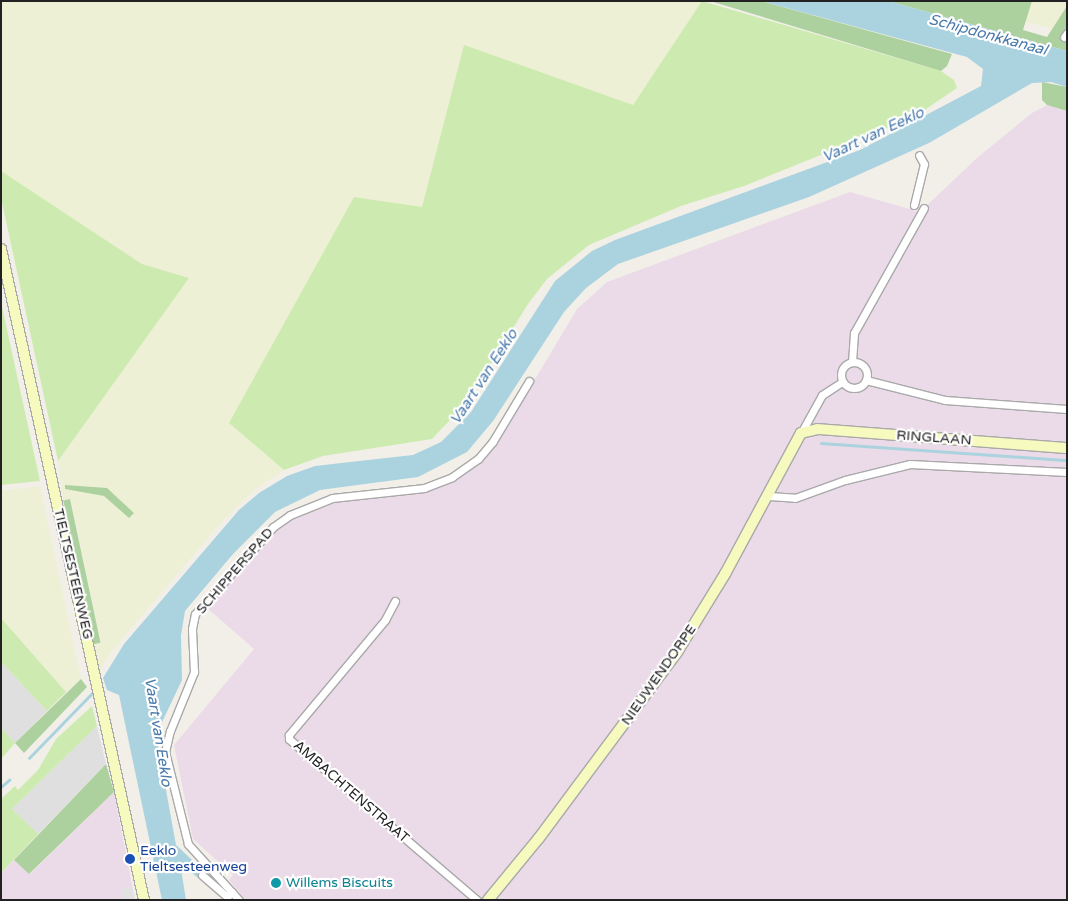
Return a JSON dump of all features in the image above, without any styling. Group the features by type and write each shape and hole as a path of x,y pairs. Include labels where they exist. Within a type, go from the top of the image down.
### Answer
{"main road":[{"name":"TIELTSESTEENWEG","path":"1,249 144,900"},
{"name":"RINGLAAN","path":"802,433 818,429 1067,448"},
{"name":"NIEUWENDORPE","path":"488,900 539,838 677,652 769,496 802,433"}],"street":[{"path":"914,205 924,164 919,155"},
{"path":"842,382 841,372 852,362 854,333 924,208"},
{"path":"852,362 864,367 866,380"},
{"path":"842,382 853,388 866,380 945,400 1067,409"},
{"name":"SCHIPPERSPAD","path":"239,900 188,844 165,752 170,732 194,672 192,629 195,614 273,527 290,515 332,498 424,488 452,477 478,459 493,441 529,381"},
{"path":"802,433 822,395 842,382"},
{"name":"RINGLAAN","path":"769,496 795,498 897,465 955,465 1067,472"},
{"name":"AMBACHTENSTRAAT","path":"395,601 384,620 289,735 289,739 477,900"},
{"path":"202,875 227,897 232,892"}],"shaded area":[{"path":"1047,105 1067,111 1067,900 246,900 229,880 233,875 193,839 174,745 254,649 206,607 272,533 287,521 318,508 350,499 423,490 458,479 479,464 500,438 577,309 607,282 850,192 920,212 978,157 1032,113"},
{"path":"1,662 47,711 15,743 1,728"},
{"path":"97,726 106,764 38,834 12,809"},
{"path":"114,792 135,900 1,900 1,873 14,860 30,874"},
{"path":"131,886 134,900 124,900 121,889"}],"green space":[{"path":"1,1 702,1 633,105 464,46 422,208 229,423 284,470 254,490 218,526 112,651 100,671 94,645 101,643 71,499 63,500 58,461 189,278 142,264 1,171"},
{"path":"702,1 941,71 954,80 957,88 920,113 885,129 744,186 681,206 589,245 547,279 528,304 468,401 432,439 323,456 284,470 229,423 354,197 422,207 464,45 633,105"},
{"path":"710,1 761,1 952,54 947,66 941,71"},
{"path":"888,1 1032,1 1023,30 1047,37 1067,6 1067,51"},
{"path":"1032,1 1067,1 1067,6 1053,29 1025,22"},
{"path":"1042,82 1067,87 1067,111 1047,105 1042,100"},
{"path":"1,171 142,264 189,278 58,461 1,198"},
{"path":"1,302 40,481 1,485"},
{"path":"65,485 107,488 134,513 129,518 104,496 65,489"},
{"path":"40,486 81,679 66,692 1,618 1,491"},
{"path":"70,499 101,643 94,644 63,500"},
{"path":"1,618 66,692 47,711 1,662"},
{"path":"81,679 87,687 24,753 15,743"},
{"path":"92,706 97,726 12,809 38,834 1,873 1,799 15,786 18,790 38,770 56,739"},
{"path":"1,728 15,743 1,759"},
{"path":"106,764 114,792 29,874 14,860"}],"water":[{"name":"Schipdonkkanaal","path":"761,1 888,1 1067,51 1067,87 1051,82 1032,83 929,143 809,197 618,264 586,288 564,312 493,421 467,452 418,477 320,490 275,512 233,554 185,611 181,635 182,680 156,735 176,845 205,872 198,878 180,863 186,900 162,900 119,695 107,690 103,678 124,644 239,510 259,493 287,476 315,466 413,455 441,442 471,412 555,281 592,251 615,240 860,150 981,86 983,69 967,57"}],"waterway":[{"path":"821,443 1067,460"},
{"path":"29,758 96,689"},
{"path":"1,787 9,780"}],"place":[{"name":"Eeklo Tieltsesteenweg","path":"130,859"},
{"name":"Willems Biscuits","path":"276,883"}],"water label":[{"name":"Vaart van Eeklo","path":"873,135"},
{"name":"Vaart van Eeklo","path":"484,377"},
{"name":"Vaart van Eeklo","path":"158,732"}]}
